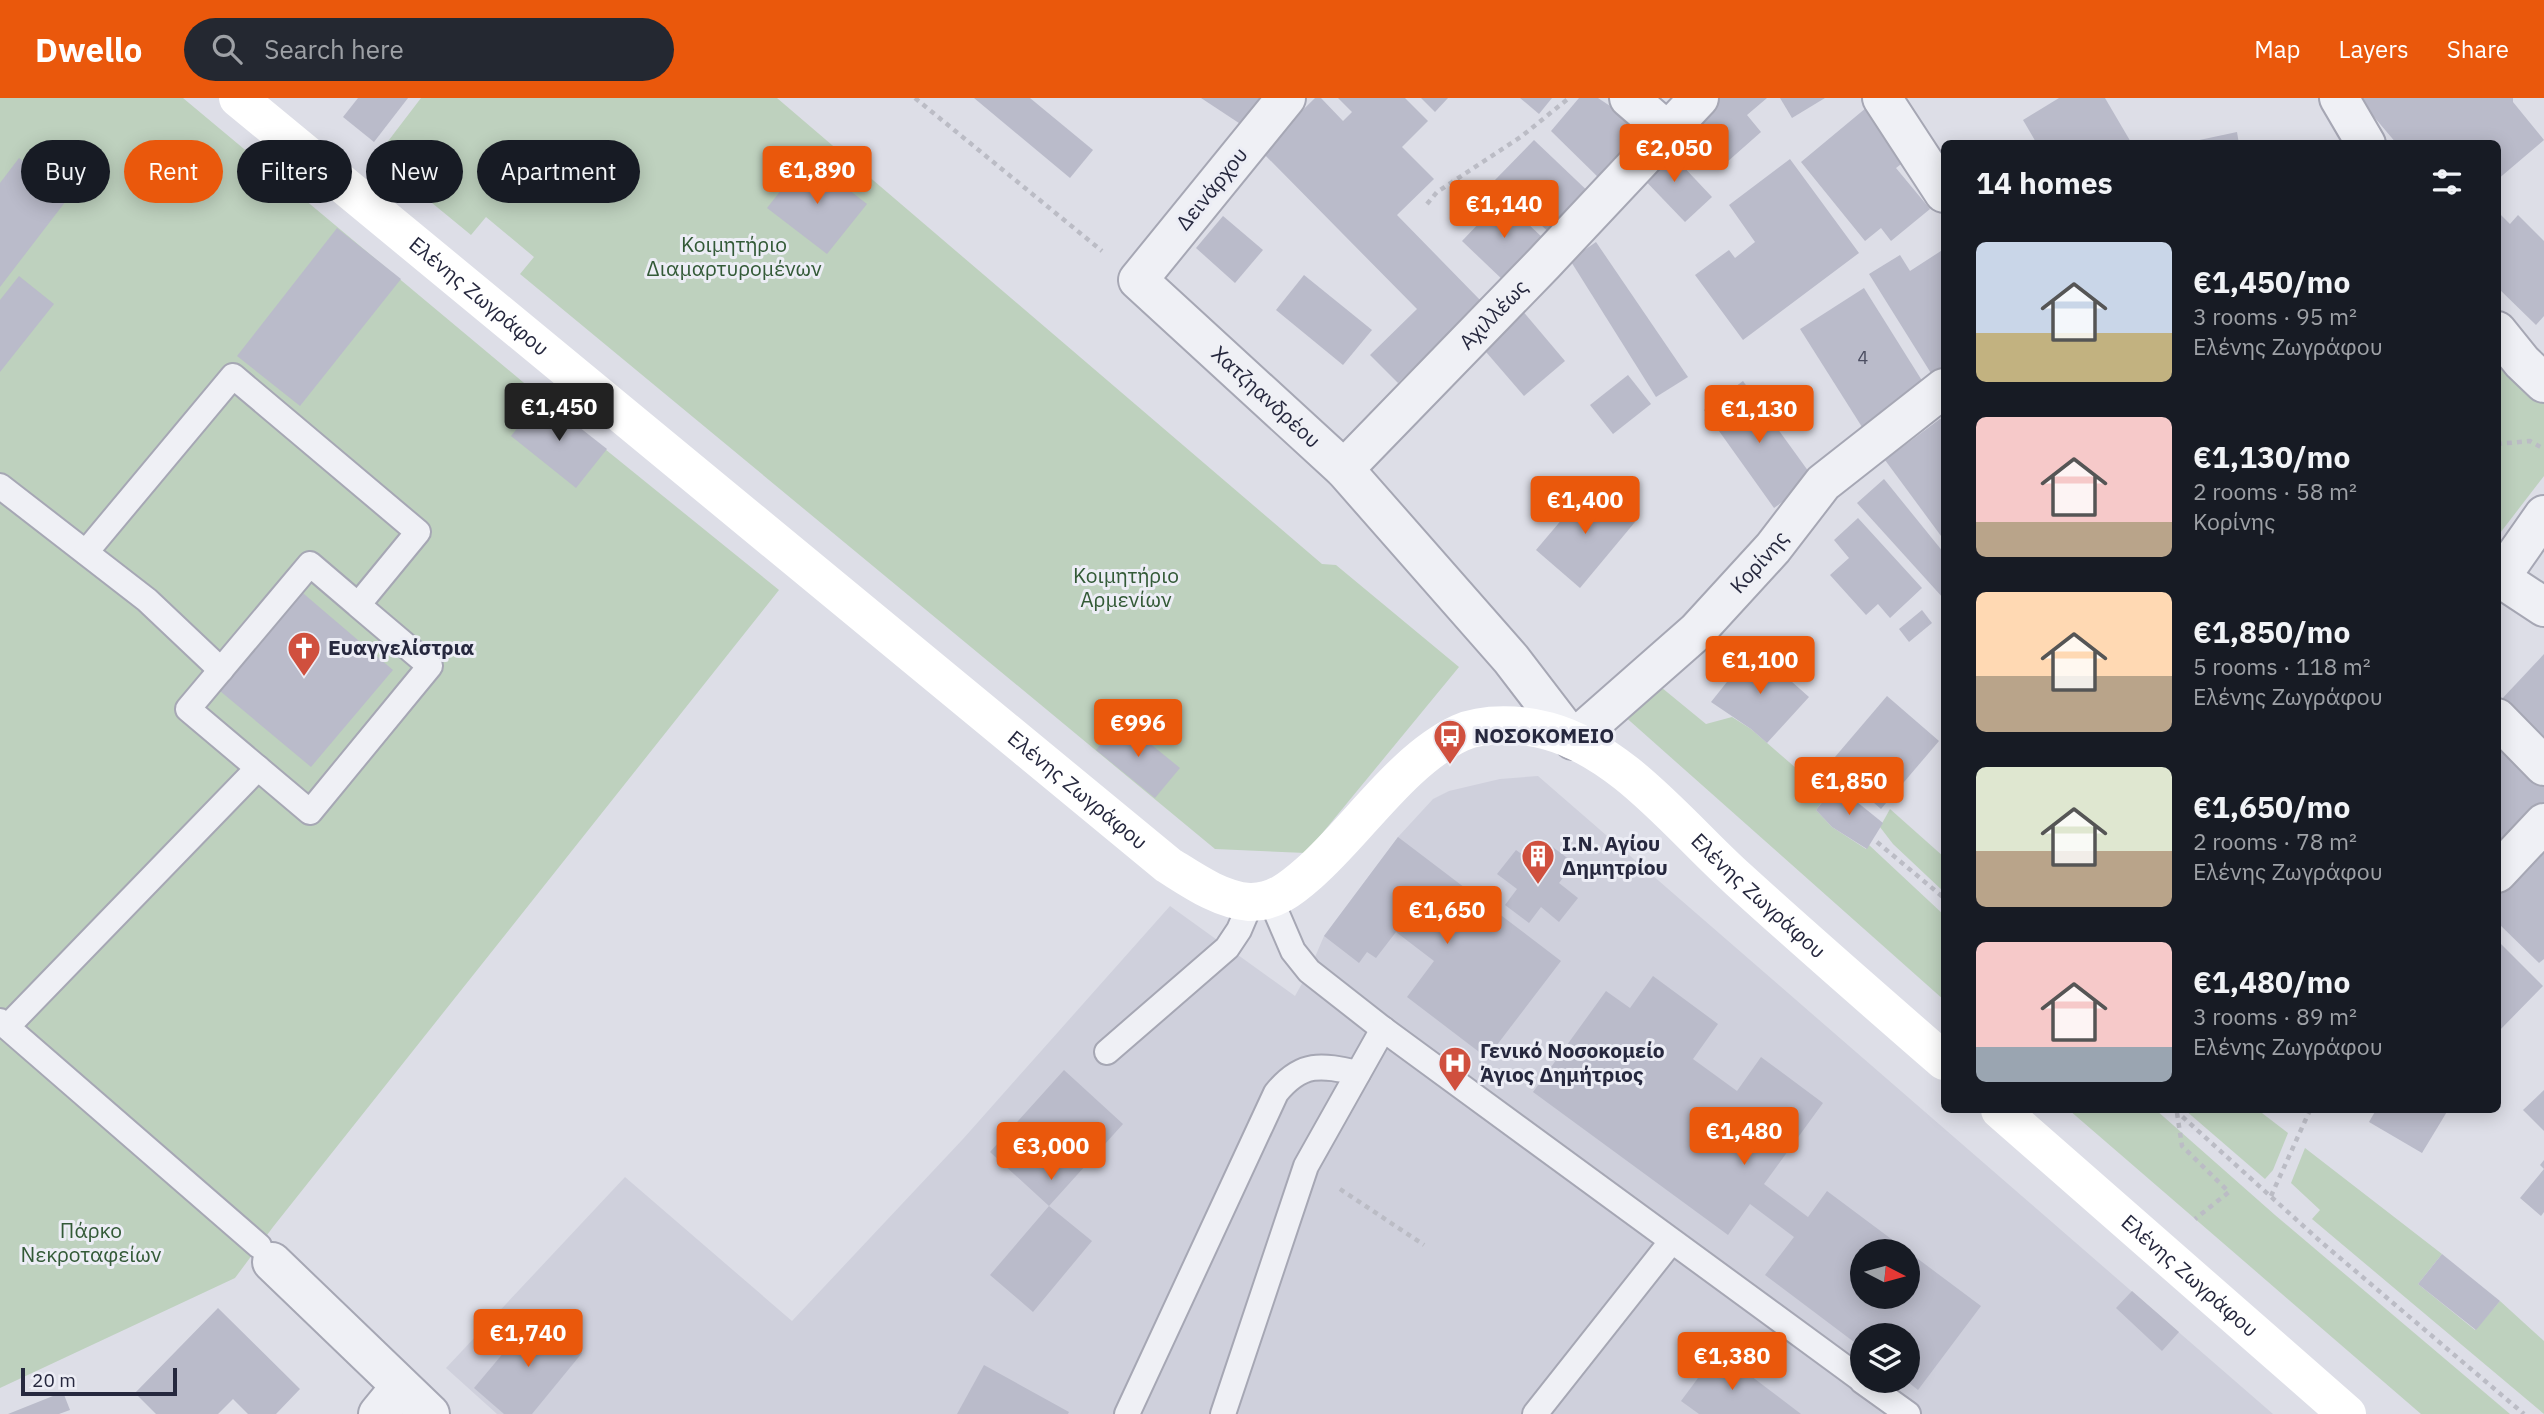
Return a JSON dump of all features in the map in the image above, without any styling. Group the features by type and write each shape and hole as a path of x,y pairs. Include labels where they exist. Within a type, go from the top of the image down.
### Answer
{"main road":[{"name":"Ελένης Ζωγράφου","path":"238,98 1168,865 1199,883 1231,899 1261,901 1292,888 1319,864 1395,783 1424,757 1460,733 1480,727 1518,726 1546,730 1587,746 1624,772 1803,939 1941,1058"},
{"name":"Ελένης Ζωγράφου","path":"2003,1113 2347,1414"}],"street":[{"name":"Δεινάρχου","path":"1138,281 1286,98"},
{"path":"1629,98 1666,130"},
{"name":"Αχιλλέως","path":"1344,469 1535,273 1666,130 1699,98"},
{"path":"1882,98 1941,187"},
{"path":"2339,98 2364,140"},
{"name":"Χατζηανδρέου","path":"1138,281 1344,469 1511,659 1573,740"},
{"path":"2501,334 2537,362"},
{"name":"Κορίνης","path":"1573,740 1697,631 1773,548 1823,482 1941,390"},
{"path":"2501,576 2544,515"},
{"path":"2501,582 2544,607"},
{"path":"2501,722 2544,766"},
{"path":"2501,869 2544,822"},
{"path":"265,1254 389,1401 430,1414"}],"lane":[{"path":"86,552 233,376 418,532 358,605"},
{"path":"0,486 147,600 221,670"},
{"path":"310,564 358,605 430,666 310,812 188,709 310,564"},
{"path":"258,768 4,1024 265,1254"},
{"path":"1107,1052 1227,948 1261,901 1293,951 1310,971 1383,1030 1850,1372"},
{"path":"1223,1414 1306,1166 1383,1030"},
{"path":"1127,1414 1276,1093 1289,1077 1304,1068 1332,1067 1358,1073"},
{"path":"1535,1414 1671,1242"},
{"path":"1879,1393 1908,1414"}],"path":[{"path":"915,98 1138,281"},
{"path":"1427,204 1437,192 1522,136 1569,98"},
{"path":"2501,444 2530,441 2544,449"},
{"path":"1877,842 1941,895"},
{"path":"2176,1113 2182,1146 2229,1192"},
{"path":"2178,1113 2524,1414"},
{"path":"2271,1196 2309,1113"},
{"path":"1306,1166 1424,1245"}],"shaded area":[{"name":"Γενικό Νοσοκομείο Άγιος Δημήτριος","path":"1538,776 2273,1414 497,1414 446,1368 625,1177 792,1321 963,1139 1170,906 1295,996 1324,936 1398,837 1433,799 1449,791 1500,779"}],"green space":[{"name":"Πάρκο Νεκροταφείων","path":"0,98 183,98 237,143 237,203 309,203 542,398 779,590 235,1278 0,1388"},
{"path":"421,98 777,98 1322,564 1336,565 1459,667 1306,853 1215,849 520,274 534,257 486,217 471,235 432,203 463,203 463,140 389,140"},
{"path":"2501,360 2544,398 2544,476 2501,532"},
{"path":"1656,683 1706,724 1732,717 1751,729 1827,795 1816,810 1832,827 1866,849 1869,845 1941,912 1941,997 1622,714"},
{"path":"1890,809 1941,854 1941,889 1893,844 1880,827"},
{"path":"2072,1113 2159,1113 2510,1414 2421,1414"},
{"path":"2188,1113 2262,1113 2288,1133 2273,1170 2265,1179"},
{"path":"2305,1148 2442,1254 2418,1284 2475,1330 2500,1301 2544,1341 2544,1414 2312,1219 2320,1210 2291,1183"}],"building":[{"path":"358,98 408,98 376,140 372,140 343,117"},
{"path":"974,98 1030,98 1093,150 1070,178"},
{"path":"1201,98 1268,98 1248,129"},
{"path":"1315,98 1321,98 1343,121 1352,112 1338,98 1405,98 1428,121 1402,147 1434,179 1397,215 1481,301 1398,383 1370,355 1417,309 1261,151"},
{"path":"1421,98 1448,98 1435,112"},
{"path":"1520,98 1552,98 1539,114"},
{"path":"1579,98 1598,98 1651,133 1602,181 1551,131"},
{"path":"1715,98 1767,98 1747,115 1761,132 1727,162 1690,120"},
{"path":"1780,98 1825,98 1792,118"},
{"path":"2059,98 2105,98 2130,140 2035,140 2023,120"},
{"path":"2358,98 2513,98 2513,102 2544,140 2501,177 2501,140 2394,140"},
{"path":"1872,103 1914,154 1896,168 1930,209 1891,241 1881,228 1865,241 1801,162"},
{"path":"2237,132 2238,140 2199,140"},
{"path":"1534,140 1595,198 1556,239 1494,181"},
{"path":"1663,145 1712,197 1685,222 1636,171"},
{"path":"807,157 867,204 827,254 767,208"},
{"path":"19,158 21,203 64,203 0,287 0,183"},
{"path":"1790,159 1859,253 1743,340 1695,275 1729,250 1735,258 1755,242 1729,205"},
{"path":"1502,199 1545,240 1505,282 1462,241"},
{"path":"2501,215 2510,224 2518,215 2544,241 2544,316 2536,325 2501,291"},
{"path":"1223,216 1263,250 1235,283 1196,248"},
{"path":"337,228 401,279 300,406 237,356"},
{"path":"1596,242 1688,377 1656,397 1570,260"},
{"path":"1941,251 1939,386 1869,274 1900,255 1910,271"},
{"path":"1304,275 1372,330 1343,365 1276,310"},
{"path":"19,276 54,304 0,372 0,300"},
{"path":"1864,288 1926,387 1862,427 1800,329"},
{"path":"1521,309 1565,361 1524,396 1480,345"},
{"path":"1628,375 1651,404 1613,434 1590,405"},
{"path":"1743,381 1814,479 1774,508 1704,410"},
{"path":"542,398 607,449 576,488 511,436"},
{"path":"1941,418 1941,536 1885,460"},
{"path":"1884,479 1941,549 1941,596 1857,503"},
{"path":"1591,485 1635,522 1580,588 1536,550"},
{"path":"1858,518 1922,588 1890,618 1878,604 1866,615 1830,575 1849,558 1834,540"},
{"name":"Ευαγγελίστρια","path":"297,588 393,670 311,767 214,686"},
{"path":"1922,610 1932,623 1909,642 1899,629"},
{"path":"1754,648 1809,697 1767,743 1711,702"},
{"path":"2544,654 2544,744 2501,704 2501,700"},
{"path":"1887,696 1939,741 1881,809 1829,764"},
{"path":"1121,720 1180,768 1155,798 1096,750"},
{"path":"2501,747 2544,786 2544,805 2501,853"},
{"path":"1836,785 1883,823 1867,849 1832,827 1816,810"},
{"path":"1398,837 1561,961 1487,1058 1407,997 1434,961 1396,932 1376,958 1367,952 1359,963 1324,936"},
{"name":"Ι.Ν. Αγίου Δημητρίου","path":"1550,845 1574,863 1559,883 1578,898 1559,922 1541,907 1529,923 1505,905 1517,889 1497,874 1516,850 1535,864"},
{"path":"2544,849 2544,959 2539,963 2501,926 2501,893"},
{"path":"2501,944 2543,986 2501,1029"},
{"path":"1653,976 1718,1024 1693,1059 1737,1091 1761,1057 1823,1103 1764,1184 1808,1217 1827,1191 1891,1239 1850,1239 1850,1309 1920,1309 1920,1260 1981,1306 1920,1387 1920,1323 1850,1323 1850,1339 1765,1275 1794,1237 1750,1204 1728,1235 1533,1092 1606,991 1630,1008"},
{"path":"1064,1070 1123,1124 1049,1206 990,1152"},
{"path":"2544,1090 2544,1131 2523,1110"},
{"path":"2374,1113 2446,1113 2422,1153 2369,1122"},
{"path":"2544,1169 2544,1212 2541,1216 2520,1198"},
{"path":"1049,1206 1092,1241 1033,1312 990,1275"},
{"path":"2442,1254 2500,1301 2476,1330 2418,1284"},
{"path":"2132,1291 2179,1332 2162,1351 2116,1308"},
{"path":"218,1308 300,1389 276,1414 248,1414 233,1399 218,1414 156,1414 135,1393"},
{"path":"536,1314 582,1353 532,1414 504,1414 474,1388"},
{"path":"1718,1351 1801,1414 1699,1414 1681,1401"},
{"path":"984,1365 1069,1412 1068,1414 957,1414"},
{"path":"63,1392 70,1410 59,1414 8,1414"}],"place":[{"name":"Ευαγγελίστρια","path":"304,678"},
{"name":"ΝΟΣΟΚΟΜΕΙΟ","path":"1450,766"},
{"name":"Ι.Ν. Αγίου Δημητρίου","path":"1538,886"},
{"name":"Γενικό Νοσοκομείο Άγιος Δημήτριος","path":"1455,1093"}],"park label":[{"name":"Κοιμητήριο Διαμαρτυρομένων","path":"734,257"},
{"name":"Κοιμητήριο Αρμενίων","path":"1126,588"}]}
